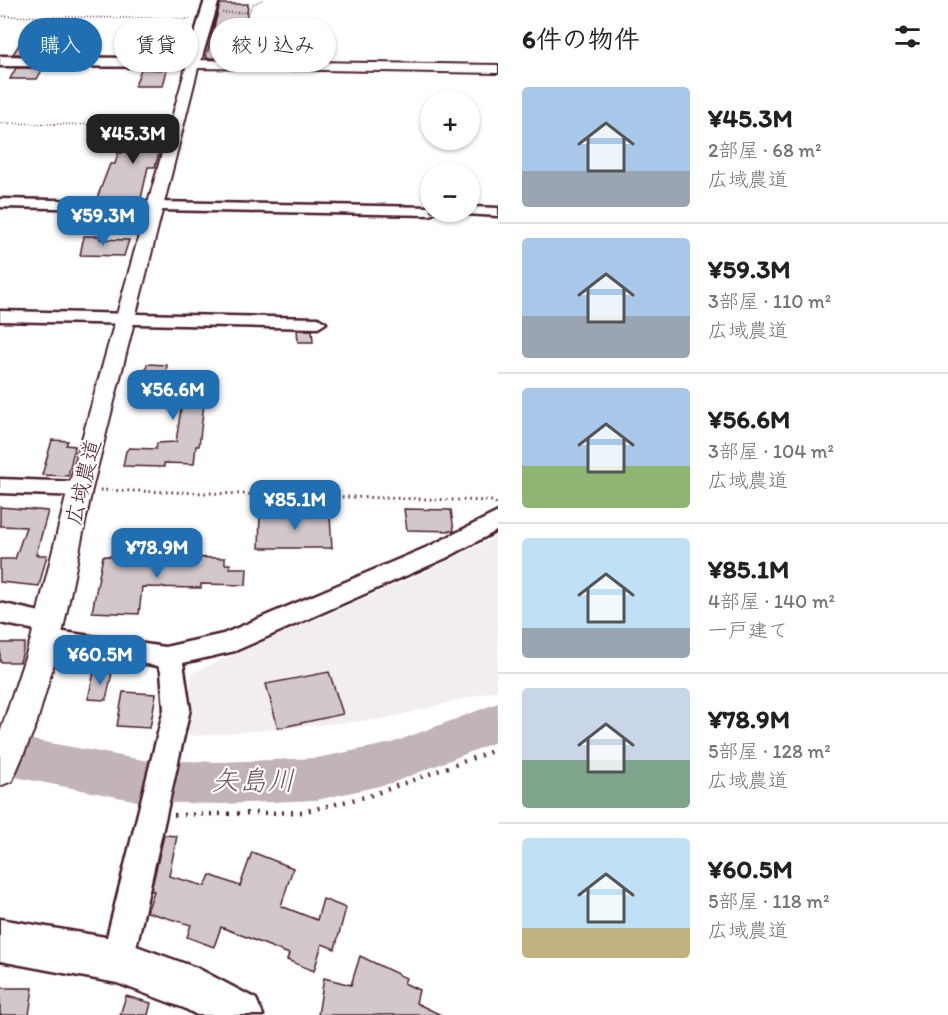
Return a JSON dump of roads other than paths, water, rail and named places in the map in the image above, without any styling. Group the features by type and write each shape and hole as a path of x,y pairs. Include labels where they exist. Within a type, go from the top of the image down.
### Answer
{"main road":[{"path":"198,47 209,11"},
{"path":"0,61 114,63"},
{"path":"0,940 117,961 197,990 240,1015"}],"street":[{"path":"198,64 498,69"},
{"name":"広域農道","path":"0,770 20,725 48,631 80,489 191,72"},
{"path":"0,203 420,211"},
{"path":"480,211 498,212"},
{"path":"0,316 318,322"},
{"path":"0,486 80,489"},
{"path":"0,613 48,631 165,657 226,644 428,557 498,520"},
{"path":"117,961 151,810 177,709 173,668 165,657"}],"waterway":[{"name":"矢島川","path":"0,754 143,781 221,783 317,779 392,763 498,722"}]}
